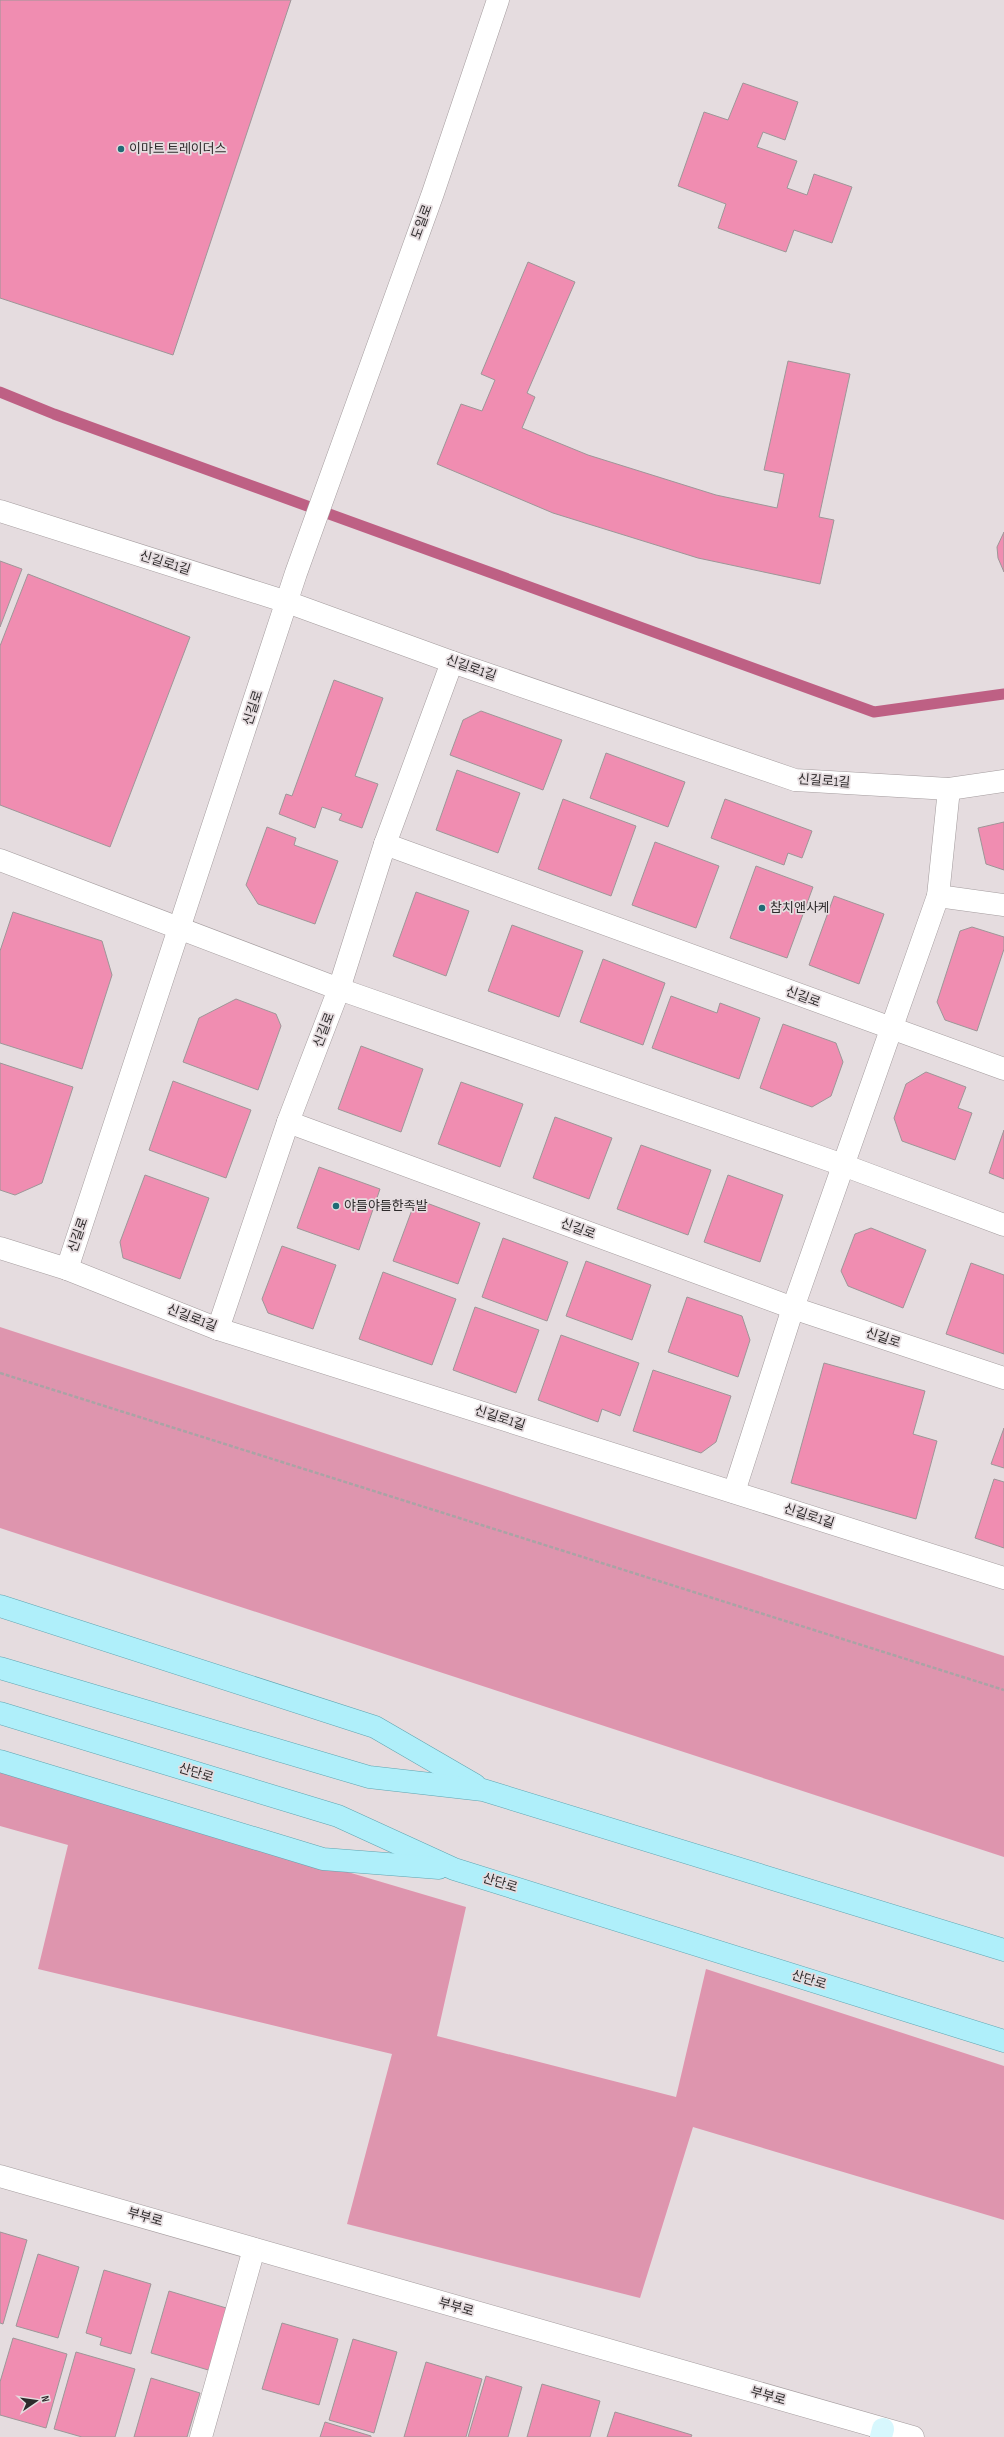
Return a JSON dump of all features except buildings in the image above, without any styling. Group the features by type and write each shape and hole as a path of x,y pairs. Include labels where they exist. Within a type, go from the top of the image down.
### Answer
{"main road":[{"path":"0,1606 375,1727 483,1790"},
{"path":"0,1668 369,1777 483,1790 1004,1950"},
{"name":"산단로","path":"0,1713 338,1816 454,1869 1004,2041"},
{"path":"0,1761 323,1859 454,1869"}],"street":[{"name":"도일로","path":"287,602 342,444 433,193 498,0"},
{"name":"신길로1길","path":"0,511 287,602 452,662 795,780 949,788 1004,781"},
{"name":"신길로","path":"66,1269 181,928 287,602"},
{"path":"385,844 452,662"},
{"path":"734,1492 793,1308 938,896 949,788"},
{"name":"신길로","path":"1004,1069 890,1029 385,844 339,989 288,1122 793,1308 1004,1378"},
{"path":"0,860 339,989 843,1165 1004,1225"},
{"path":"938,896 1004,905"},
{"path":"218,1329 288,1122"},
{"name":"신길로1길","path":"0,1248 66,1269 218,1329 1004,1578"},
{"name":"부부로","path":"0,2176 882,2433 913,2437"},
{"path":"201,2437 254,2249"}],"path":[{"path":"0,1373 1004,1690"}],"shaded area":[{"path":"0,1327 1004,1656 1004,1857 0,1528"},
{"path":"0,1769 466,1907 437,2036 676,2097 706,1969 1004,2066 1004,2220 693,2127 640,2298 347,2224 392,2054 38,1969 68,1845 0,1826"}],"waterway":[{"path":"0,392 54,414 874,712 1004,694"}],"place":[{"name":"이마트 트레이더스","path":"121,149"},
{"name":"참치앤사케","path":"762,908"},
{"name":"야들야들한족발","path":"336,1206"}]}
